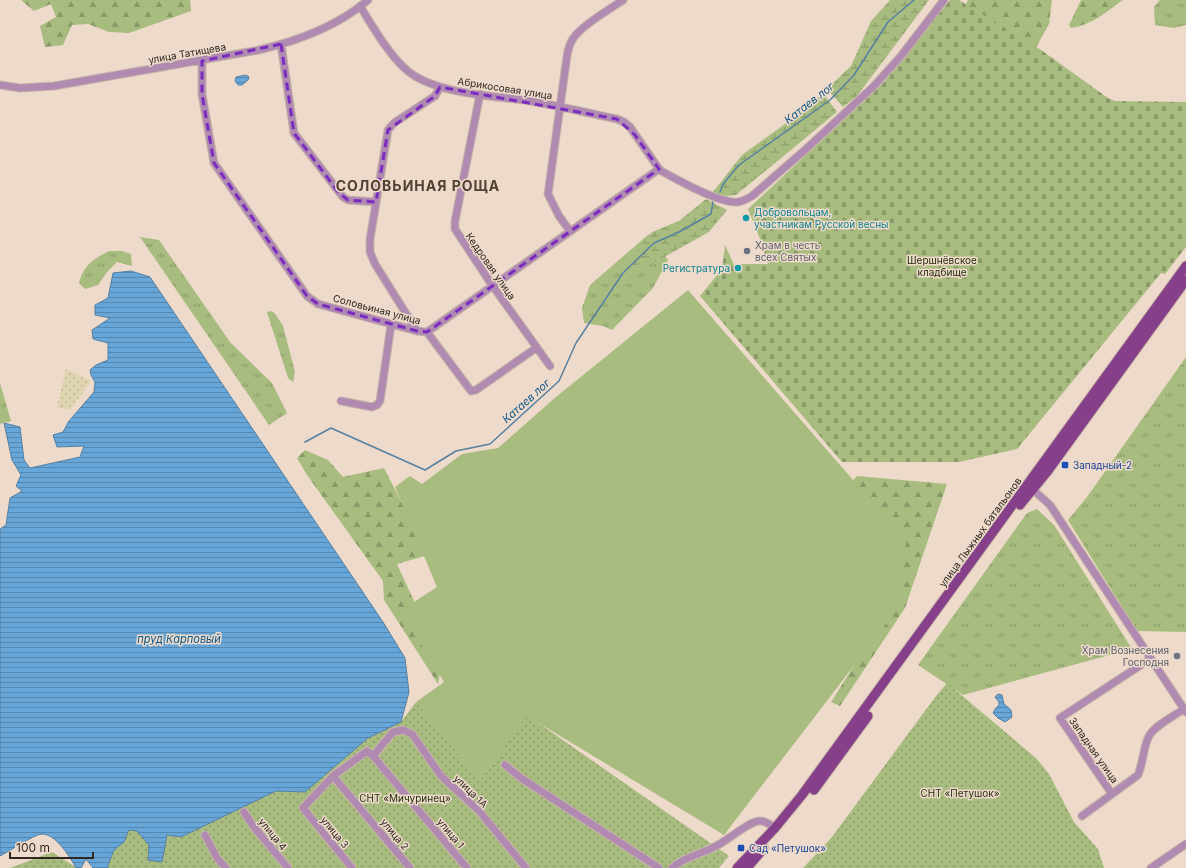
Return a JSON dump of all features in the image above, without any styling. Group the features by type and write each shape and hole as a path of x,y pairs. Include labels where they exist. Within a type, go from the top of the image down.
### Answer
{"main road":[{"name":"улица Лыжных батальонов","path":"793,812 824,776 1014,512 1030,487 1186,266"},
{"name":"улица Лыжных батальонов","path":"1030,487 1047,472 1186,280"},
{"path":"737,868 775,828 793,812"},
{"path":"746,868 793,812"}],"street":[{"path":"570,231 559,216 548,194 568,50 572,40 582,29 623,0"},
{"path":"659,169 690,186 724,200 739,202 752,196 805,150 874,86 901,56 944,0"},
{"name":"Абрикосовая улица","path":"363,3 396,60 416,77 440,87 561,107 617,119 630,127 659,169"},
{"name":"улица Татищева","path":"0,85 20,88 54,86 202,60 281,44 325,27 363,3"},
{"path":"281,44 294,133 343,198 348,200 376,202"},
{"name":"Соловьиная улица","path":"202,60 202,94 214,163 307,296 318,304 391,325 427,332 659,169"},
{"path":"417,331 375,264 370,252 370,239 388,130 394,123 435,96 440,87"},
{"name":"Кедровая улица","path":"480,94 454,224 457,234 550,366"},
{"path":"341,400 372,407 378,404 381,396 391,325"},
{"path":"427,332 472,391 476,390 536,348"},
{"path":"1030,487 1050,505 1185,711 1153,730 1148,738 1142,766 1138,775 1082,816"},
{"name":"Западная улица","path":"1112,794 1060,718 1150,659"},
{"name":"улица 1А","path":"373,756 393,732 403,730 412,734 441,776 479,811 526,868"},
{"path":"333,776 367,751 373,756"},
{"name":"улица 1","path":"373,756 468,868"},
{"path":"505,765 521,778 659,868"},
{"name":"улица 3","path":"333,776 303,808 352,868"},
{"name":"улица 2","path":"333,776 410,868"},
{"name":"улица 4","path":"244,812 253,826 288,868"},
{"path":"672,868 680,862 716,846 758,821 766,822 775,828"},
{"path":"205,835 217,858 226,868"},
{"path":"1151,868 1186,844"}],"highlighted area":[{"path":"281,44 294,133 339,193 348,200 376,202 388,130 435,96 440,87 617,119 635,135 659,169 427,332 417,331 318,304 307,296 214,163 202,94 202,61"}],"green space":[{"path":"21,0 190,0 191,11 129,33 109,32 88,24 72,25 63,45 45,47 40,26 56,17 51,4 34,11"},
{"path":"890,0 929,0 857,96 843,107 827,89 851,66 871,21"},
{"name":"Шершнёвское кладбище","path":"950,0 959,0 1041,50 1108,98 1115,101 1186,102 1186,247 1165,274 1161,273 1017,449 959,462 842,462 700,296 722,269 725,245 734,265 768,264 748,209 882,84"},
{"path":"968,0 1052,0 1049,24 1034,51 954,31"},
{"path":"1081,0 1123,0 1092,21 1071,28 1069,25"},
{"path":"1160,0 1186,0 1186,25 1174,28 1155,25 1154,7"},
{"path":"823,93 837,112 736,195 725,196 713,192 742,155 807,108"},
{"path":"706,199 727,210 709,232 657,261 639,267 623,267 652,232 679,221"},
{"path":"649,234 668,260 653,288 612,330 603,326 584,323 582,308 590,285"},
{"path":"140,237 159,240 230,342 272,383 287,413 269,425"},
{"path":"109,251 122,251 131,254 132,266 117,262 107,272 98,285 85,289 79,283 86,267 93,260"},
{"path":"688,290 906,541 902,603 724,835 527,716 480,780 416,702 444,682 400,611 437,587 395,487 410,476 422,484 462,454 498,448 556,397"},
{"path":"272,311 283,326 295,372 293,382 288,378 267,312"},
{"path":"1186,357 1186,632 1137,631 1068,520 1087,497"},
{"path":"0,383 11,421 0,424"},
{"path":"305,450 328,460 343,477 384,468 428,555 397,564 442,662 438,684 384,600 383,581 307,475 297,458"},
{"path":"857,476 947,484 905,608 840,706 831,702 888,612 828,507"},
{"path":"1037,509 1054,525 1132,649 963,695 918,665 1027,513"},
{"name":"СНТ «Петушок»","path":"947,683 1036,758 1049,774 1074,822 1098,849 1104,868 803,868 832,837"},
{"name":"СНТ «Мичуринец»","path":"416,702 480,780 527,715 729,856 719,868 108,868 114,850 124,842 128,830 137,831 149,845 167,835 181,837 276,791 305,792 368,738 401,722"},
{"path":"52,852 77,868 10,868"}],"sand":[{"path":"66,369 91,381 70,410 57,407"}],"water":[{"path":"246,75 249,77 248,80 242,85 238,85 235,81 236,77"},
{"name":"пруд Карповый","path":"131,271 150,277 383,622 405,658 409,692 401,722 368,738 305,792 276,791 181,837 167,835 162,862 148,860 149,845 137,831 129,830 124,842 114,850 108,868 93,868 86,859 81,868 76,868 66,852 57,842 47,835 42,834 0,856 0,529 6,525 10,498 22,491 16,486 21,475 12,460 4,423 20,427 24,460 30,468 80,457 84,446 57,447 53,435 63,432 69,421 94,392 95,382 90,370 96,365 108,360 108,343 93,339 92,330 110,318 95,315 95,305 108,298 113,273"},
{"path":"998,694 1002,695 1004,704 1011,710 1012,717 1005,722 993,713 999,705 999,702 995,697"}],"waterway":[{"name":"Катаев лог","path":"720,192 723,184 739,165 830,100 854,75 888,22 914,0"},
{"name":"Катаев лог","path":"305,442 331,428 425,470 456,451 490,444 559,381 576,343 623,273 654,243 679,232 711,214 713,202"}],"place":[{"name":"Добровольцам, участникам Русской весны","path":"746,218"},
{"name":"Храм в честь всех Святых","path":"747,251"},
{"name":"Регистратура","path":"738,268"},
{"name":"Западный-2","path":"1065,465"},
{"name":"Храм Вознесения Господня","path":"1177,656"},
{"name":"Сад «Петушок»","path":"741,848"}],"district":[{"name":"СОЛОВЬИНАЯ РОЩА","path":"418,185"}]}
